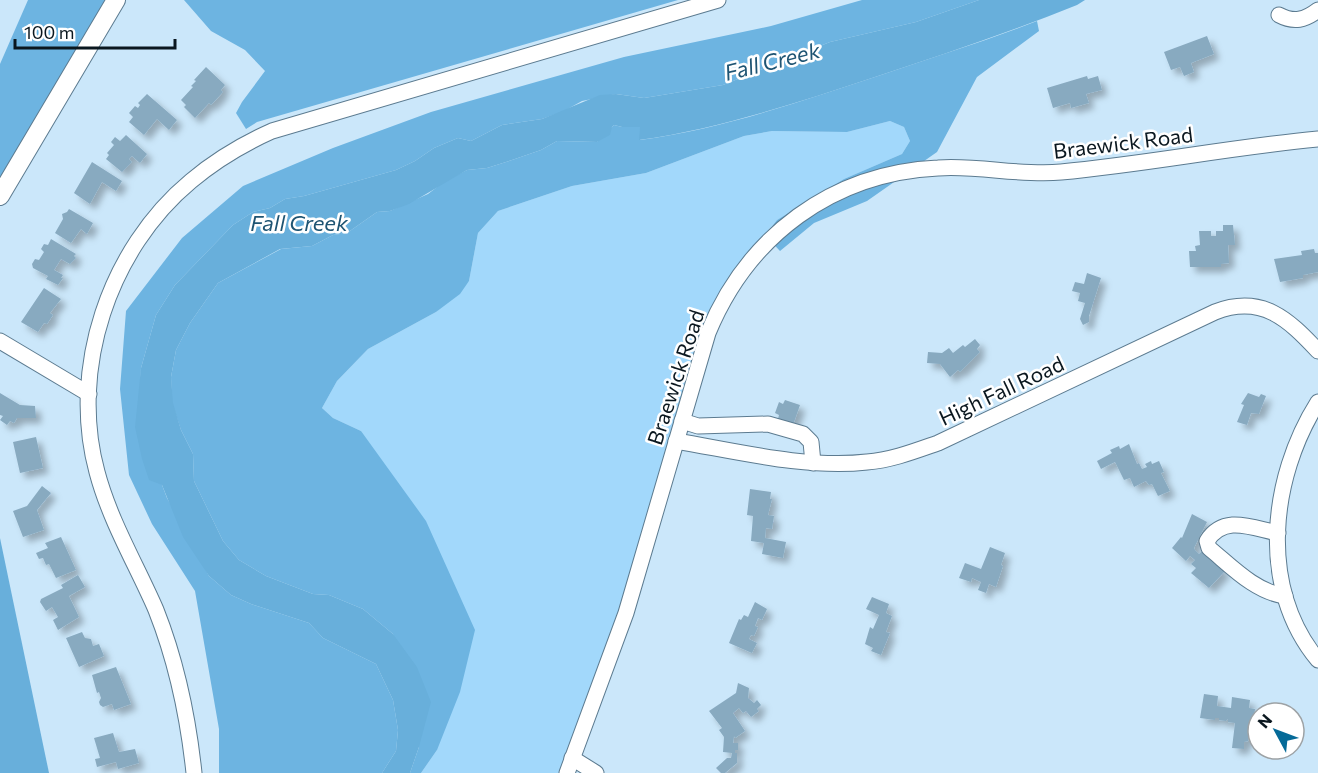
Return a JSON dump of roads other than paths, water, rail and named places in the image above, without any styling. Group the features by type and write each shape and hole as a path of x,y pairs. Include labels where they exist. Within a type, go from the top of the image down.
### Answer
{"main road":[{"path":"0,196 116,0"}],"street":[{"path":"194,773 185,704 173,657 155,610 112,516 97,471 90,430 89,394 94,348 100,321 109,294 130,252 169,201 190,182 226,155 261,136 298,122 718,0"},
{"path":"1279,15 1288,20 1299,19 1310,16 1318,10"},
{"name":"Braewick Road","path":"569,766 626,613 708,333 720,306 738,276 756,253 785,225 818,203 844,190 882,177 922,169 953,167 1054,172 1105,168 1318,139"},
{"name":"High Fall Road","path":"676,441 813,463 875,461 905,455 938,443 1215,312 1229,308 1254,307 1282,316 1294,325 1318,351"},
{"path":"0,341 89,394"},
{"path":"1318,402 1303,428 1288,465 1280,499 1278,533 1279,560 1285,596 1297,629 1318,660"},
{"path":"682,421 704,426 768,424 803,434 811,442 813,463"},
{"path":"1278,533 1236,524 1223,526 1212,532 1207,541 1209,548 1247,579 1274,594 1285,596"},
{"path":"569,766 596,773"}],"water":[{"name":"Fall Creek","path":"979,0 1085,0 1052,15 975,43 757,114 698,129 639,140 640,127 614,125 610,135 597,142 557,141 541,150 512,160 487,168 467,170 409,204 390,211 377,212 347,233 333,235 312,246 280,249 218,283 190,323 176,350 171,377 173,403 181,430 193,454 194,481 223,541 239,560 266,576 313,594 329,595 363,609 393,634 417,667 431,702 419,747 410,773 382,773 396,751 398,730 393,700 376,664 323,638 309,623 231,595 209,576 183,537 162,485 149,480 135,427 141,368 156,315 175,285 233,225 253,212 270,208 285,199 304,196 396,170 434,148 458,138 471,141 502,125 542,119 600,95 616,94 644,98 723,85 830,42 916,22"},
{"path":"0,538 49,773 0,773"}]}
